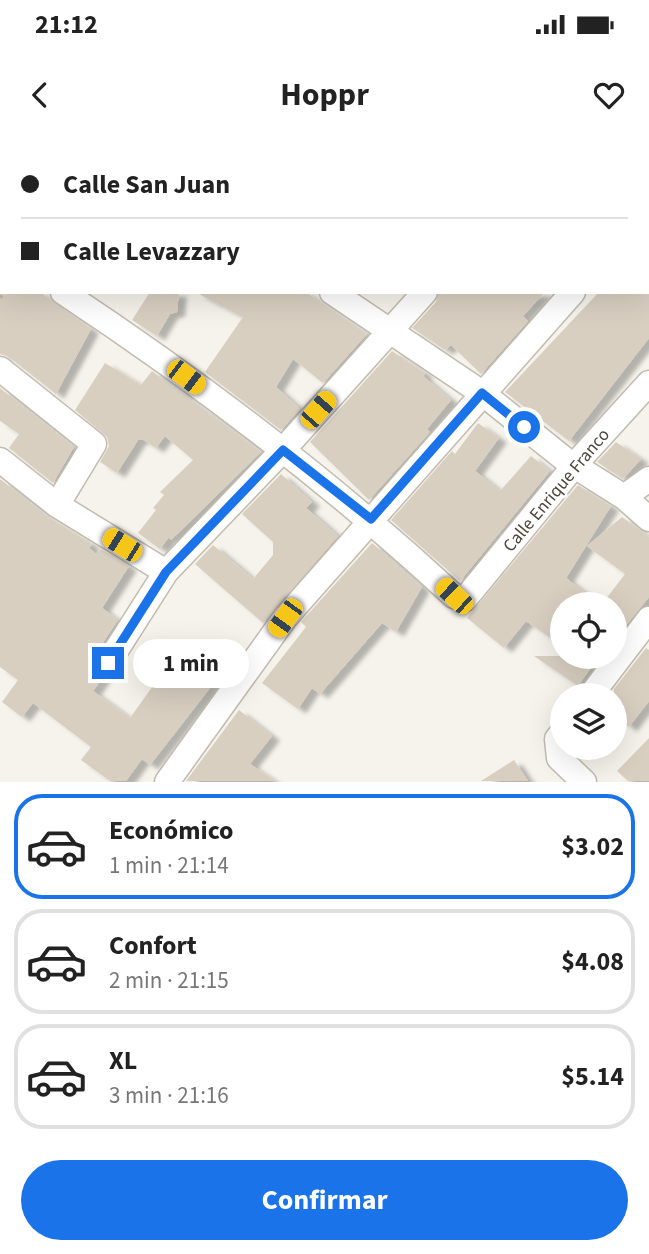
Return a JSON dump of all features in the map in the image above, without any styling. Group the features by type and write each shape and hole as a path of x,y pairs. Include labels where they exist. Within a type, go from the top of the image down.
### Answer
{"street":[{"path":"66,294 147,348 371,519"},
{"path":"335,294 482,393 576,467 624,497 649,519"},
{"path":"108,663 166,572 283,450 423,294"},
{"path":"167,782 285,618 571,294"},
{"path":"0,369 94,443 57,505"},
{"name":"Calle Enrique Franco","path":"371,519 454,596 465,599 576,467 579,460 649,383"},
{"path":"0,460 57,505 166,572"},
{"path":"624,497 649,479"},
{"path":"600,683 649,619"},
{"path":"561,760 584,782"}],"building":[{"path":"0,294 43,294 91,329 56,394 9,357 0,354"},
{"path":"149,294 179,294 177,312 170,314 157,336 132,320"},
{"path":"199,294 309,294 367,334 323,383 293,359 276,387 300,409 281,430 205,372 243,317"},
{"path":"438,294 543,294 523,316 528,321 481,374 451,345 445,350 412,328 436,302"},
{"path":"597,294 649,294 649,338 569,441 505,392"},
{"path":"392,351 425,373 423,376 451,400 427,429 430,432 369,500 310,442"},
{"path":"105,363 141,385 152,371 261,452 171,540 169,537 160,549 138,533 156,510 153,508 164,495 160,492 193,460 165,436 156,448 142,439 138,440 117,473 100,462 109,446 107,437 75,410"},
{"path":"0,388 74,447 53,483 9,448 19,434 0,421"},
{"path":"478,423 499,438 475,471 500,491 531,456 550,471 460,581 391,520 452,451 455,454"},
{"path":"616,442 641,459 623,479 597,462"},
{"path":"281,474 312,502 306,508 338,536 263,623 195,564 213,545 253,579 273,555 273,542 242,514"},
{"path":"0,479 48,517 92,544 89,548 96,554 101,549 129,566 102,608 118,620 92,659 95,670 103,677 93,691 130,718 162,673 167,677 192,645 224,670 150,765 142,759 126,781 110,781 81,760 91,747 33,703 22,717 2,702 18,680 0,667"},
{"path":"578,485 611,506 566,578 584,592 550,592 550,638 526,621 504,648 467,618"},
{"path":"622,517 649,537 649,597 627,624 627,592 611,592 625,574 587,546"},
{"path":"372,543 422,587 396,632 382,623 320,694 312,688 298,709 262,683 306,627 301,622"},
{"path":"646,648 649,650 649,701 629,727 627,683 619,683"},
{"path":"534,656 550,656 550,667"},
{"path":"553,669 590,669 580,683 574,683"},
{"path":"239,710 272,736 250,764 275,781 186,781"},
{"path":"649,738 649,781 628,781 617,771"},
{"path":"514,760 528,781 481,781"}],"route":[{"path":"108,663 166,572 283,450 371,519 482,393 524,427"}]}
